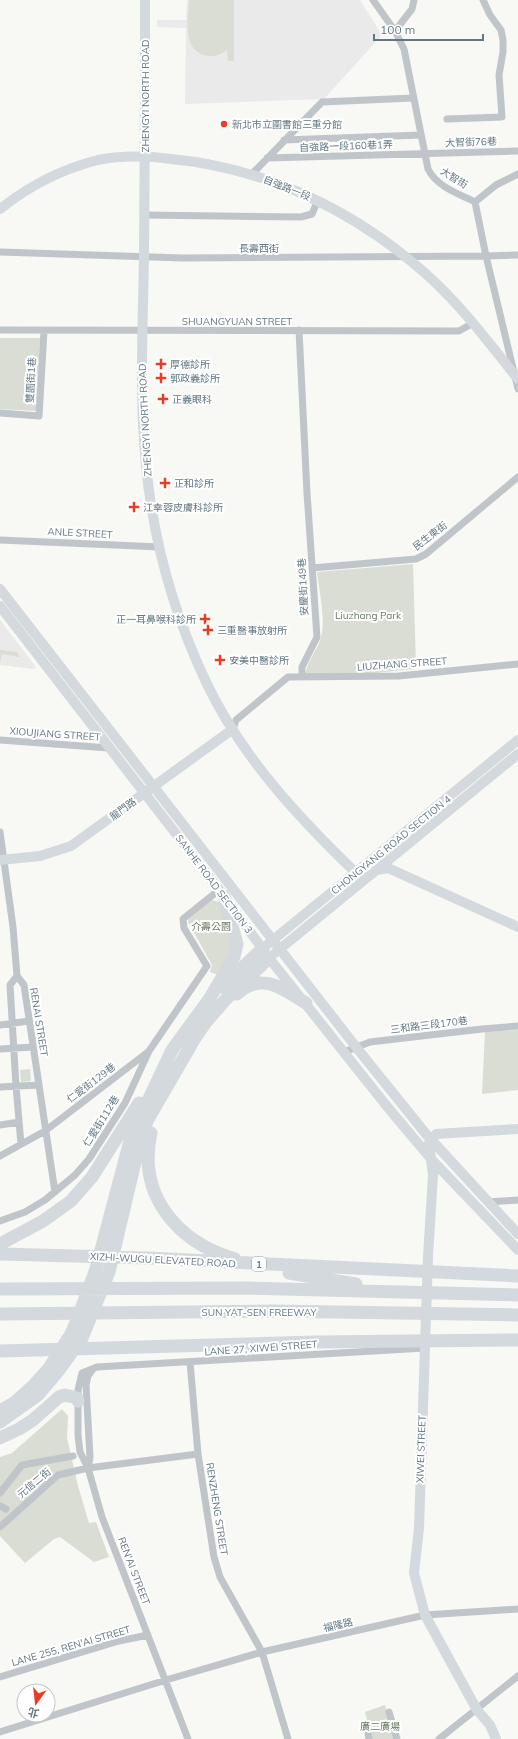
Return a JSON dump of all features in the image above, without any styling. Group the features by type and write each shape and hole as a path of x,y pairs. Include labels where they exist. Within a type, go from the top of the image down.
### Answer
{"highway":[{"path":"0,1244 43,1221 71,1201 97,1170 172,1050 210,998 234,957 237,944 222,893"},
{"path":"210,998 268,949"},
{"path":"0,1422 38,1395 59,1370 82,1338 109,1272 136,1158 147,1121 195,1038 206,1022 268,949"},
{"path":"206,1022 240,992 264,982 278,986 306,1003"},
{"path":"0,1411 14,1403 50,1368 70,1334 96,1269 131,1137 172,1050"},
{"path":"159,1101 148,1151 148,1166 155,1195 163,1210 176,1225 194,1240 220,1254 269,1269 399,1292"},
{"name":"XIZHI-WUGU ELEVATED ROAD","path":"0,1254 148,1258 518,1276"},
{"path":"0,1289 247,1288 518,1295"},
{"name":"SUN YAT-SEN FREEWAY","path":"0,1314 48,1312 272,1311 518,1315"},
{"path":"0,1351 316,1342 518,1340"},
{"path":"0,1438 33,1420 59,1397 71,1396 76,1398 78,1401"}],"street":[{"name":"ZHENGYI NORTH ROAD","path":"145,0 142,381 146,466 154,523 170,587 189,643 207,684 233,729 272,784 294,811 356,873"},
{"name":"大智街","path":"373,0 395,31 404,49 428,170 434,178 444,186 475,202"},
{"path":"395,31 412,9 414,0"},
{"path":"447,119 502,117 499,75 503,52 503,40 501,30 490,15 484,0"},
{"path":"252,174 322,102 413,98"},
{"path":"284,140 421,134"},
{"name":"大智街76巷","path":"425,153 518,151"},
{"name":"自強路一段160巷1弄","path":"267,158 425,153"},
{"name":"自強路一段","path":"0,209 41,182 76,166 100,160 124,157 144,157 208,164 252,174 318,200 385,241 425,273 448,295 473,323 516,377"},
{"path":"518,174 496,185 475,202 486,256 518,389"},
{"path":"144,215 301,217 312,214 318,200"},
{"name":"長壽西街","path":"0,252 261,258 518,255"},
{"name":"SHUANGYUAN STREET","path":"0,330 459,331 473,323"},
{"name":"安慶街149巷","path":"299,330 316,637 302,667 302,676"},
{"name":"雙園街1巷","path":"0,413 39,416 44,331"},
{"name":"民生東街","path":"312,568 416,559 426,554 518,477"},
{"name":"ANLE STREET","path":"0,540 160,547"},
{"name":"SANHE ROAD SECTION 3","path":"0,589 153,787 306,1003 344,1052 432,1160 518,1250"},
{"name":"SANHE ROAD SECTION 3","path":"0,606 144,794 268,949"},
{"name":"LIUZHANG STREET","path":"233,729 236,720 288,676 399,676 518,664"},
{"name":"龍門路","path":"2,860 40,856 71,846 233,729"},
{"name":"XIOUJIANG STREET","path":"0,740 109,748"},
{"name":"CHONGYANG ROAD SECTION 4","path":"268,949 356,873 518,740"},
{"name":"CHONGYANG ROAD SECTION 4","path":"268,949 280,949 518,754"},
{"name":"RENAI STREET","path":"0,832 2,860 13,927 17,976 24,985 55,1192"},
{"path":"356,873 388,868 518,927"},
{"path":"149,1050 207,966 184,928 184,919 222,893"},
{"path":"280,949 426,1134 518,1234"},
{"path":"17,976 10,985 14,1024 16,1086 21,1144"},
{"path":"0,1025 29,1021"},
{"name":"三和路三段170巷","path":"344,1052 376,1041 518,1026"},
{"path":"0,1049 33,1047"},
{"name":"仁愛街129巷","path":"0,1156 45,1130 149,1050"},
{"name":"仁愛街112巷","path":"0,1221 24,1212 55,1192 75,1175 90,1158 125,1103 149,1050"},
{"path":"0,1087 39,1085"},
{"path":"0,1125 19,1122"},
{"path":"432,1139 436,1134 518,1129"},
{"name":"XIWEI STREET","path":"432,1139 429,1143 433,1175 419,1528 414,1573 425,1615 477,1710 490,1725 496,1739"},
{"path":"488,1202 518,1200"},
{"name":"LANE 27, XIWEI STREET","path":"97,1367 425,1348"},
{"name":"RENZHENG STREET","path":"190,1362 198,1454 214,1557 220,1577 262,1652 288,1739"},
{"name":"REN'AI STREET","path":"97,1367 82,1373 79,1384 78,1435 80,1452 88,1468 102,1516 188,1739"},
{"name":"REN'AI STREET","path":"88,1468 90,1457 86,1384 88,1376 92,1370 97,1367"},
{"name":"元信二街","path":"0,1526 58,1475 88,1468 198,1454"},
{"path":"0,1493 22,1465 73,1456"},
{"name":"福隆路","path":"0,1732 166,1680 262,1652 425,1615 518,1609"},
{"name":"LANE 255, REN'AI STREET","path":"0,1677 59,1658 148,1634"},
{"path":"439,1739 518,1676"},
{"path":"389,1712 397,1739"}],"shaded area":[{"path":"187,0 360,0 382,35 324,99 185,104 186,28 157,27 157,20 186,20"},
{"path":"0,620 36,667 34,669 0,665"}],"green space":[{"path":"189,0 234,0 234,61 228,61 227,50 216,56 207,56 197,51 192,46 188,32"},
{"path":"0,338 40,338 36,411 0,409"},
{"name":"Liuzhang Park","path":"413,564 416,666 412,669 366,674 305,674 308,664 320,641 323,623 317,572"},
{"path":"0,650 17,652 20,657 2,654 0,663"},
{"name":"介壽公園","path":"212,900 219,902 224,911 233,948 218,975 210,972 212,965 188,922 189,919"},
{"path":"518,1030 518,1090 482,1094 485,1032"},
{"path":"30,1069 31,1081 21,1082 20,1070"},
{"path":"62,1409 68,1416 67,1438 78,1486 89,1523 96,1522 109,1557 94,1562 60,1537 54,1539 25,1563 0,1536 0,1457 12,1453"},
{"name":"廣二廣場","path":"385,1705 396,1739 371,1739 365,1712"}],"place":[{"name":"新北市立圖書館三重分館","path":"224,124"},
{"name":"厚德診所","path":"161,364"},
{"name":"郭政義診所","path":"161,378"},
{"name":"正義眼科","path":"163,399"},
{"name":"正和診所","path":"165,483"},
{"name":"江幸蓉皮膚科診所","path":"134,507"},
{"name":"正一耳鼻喉科診所","path":"205,619"},
{"name":"三重醫事放射所","path":"208,630"},
{"name":"安美中醫診所","path":"220,660"}]}
